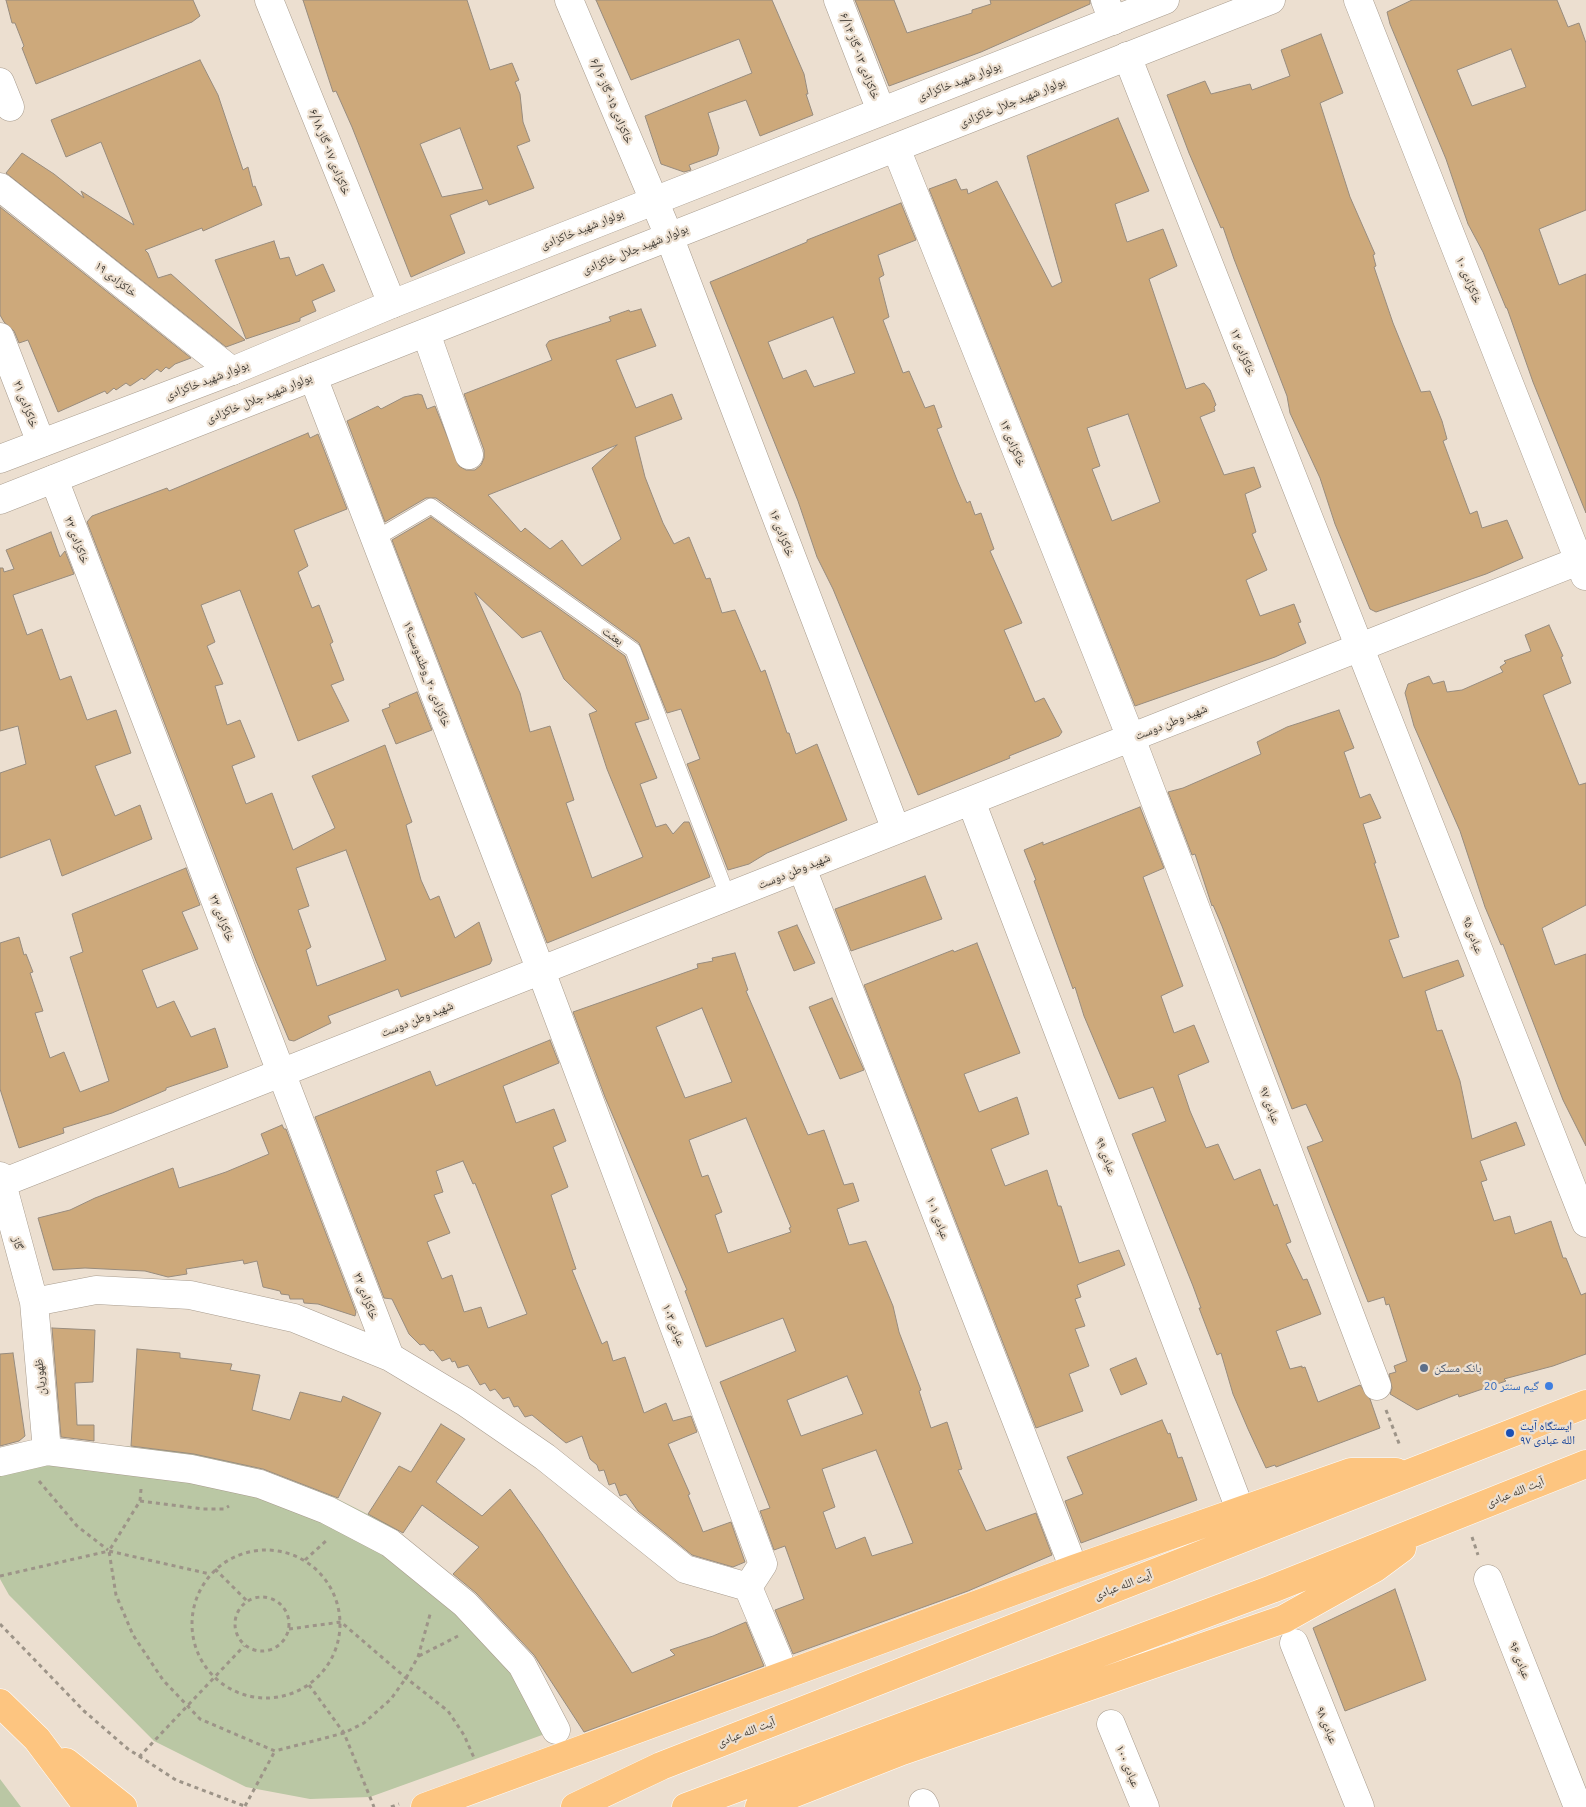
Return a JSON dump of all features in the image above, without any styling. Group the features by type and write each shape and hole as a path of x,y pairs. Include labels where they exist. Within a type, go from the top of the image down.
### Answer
{"main road":[{"name":"آیت الله عبادی","path":"575,1807 661,1766 1586,1404"},
{"name":"آیت الله عبادی","path":"686,1807 1263,1593 1586,1464"},
{"path":"425,1807 1074,1569 1241,1512 1350,1472 1410,1473"},
{"path":"759,1807 902,1751 1284,1620 1375,1568 1432,1526"},
{"path":"0,1704 37,1739 124,1807"},
{"path":"37,1739 88,1807"}],"street":[{"name":"خاکزادی ۱۷- گاز ۶/۱۸","path":"269,0 392,304"},
{"name":"خاکزادی ۱۵- گاز ۶/۱۶","path":"570,0 669,236"},
{"name":"خاکزادی ۱۳- گاز ۶/۱۴","path":"838,0 882,112"},
{"name":"بولوار شهید خاکزادی","path":"0,459 232,371 392,304 882,112 1109,10 1165,0"},
{"name":"بولوار شهید جلال خاکزادی","path":"0,500 1271,0"},
{"name":"خاکزادی ۱۰","path":"1358,0 1584,565"},
{"name":"خاکزادی ۱۲","path":"1127,56 1360,648"},
{"path":"0,82 10,107"},
{"name":"خاکزادی ۱۴","path":"896,148 1131,738"},
{"name":"خاکزادی ۱۹","path":"0,187 232,371"},
{"name":"خاکزادی ۱۶","path":"669,236 896,830"},
{"path":"426,333 469,455"},
{"name":"خاکزادی ۲۱","path":"0,337 41,443"},
{"name":"خاکزادی ۲۰_وطندوست۱۹","path":"313,377 541,970"},
{"name":"خاکزادی ۲۲","path":"54,479 390,1357"},
{"name":"شهید وطن دوست","path":"1,1180 281,1073 1360,648 1584,565"},
{"name":"عبادی ۹۵","path":"1360,648 1586,1222"},
{"name":"عبادی ۹۷","path":"1131,738 1377,1386"},
{"name":"عبادی ۹۹","path":"971,801 1241,1512"},
{"name":"عبادی ۱۰۱","path":"802,868 1074,1569"},
{"name":"عبادی ۱۰۳","path":"541,970 763,1564 748,1587"},
{"name":"گاز","path":"1,1180 34,1302"},
{"path":"34,1302 96,1290 190,1295 294,1318 390,1357 465,1402 545,1457 685,1569 748,1587 785,1675"},
{"name":"ظهوریان","path":"34,1302 47,1451"},
{"path":"9,1460 47,1451 191,1469 260,1484 327,1510 390,1543 465,1604 522,1665 556,1730"},
{"name":"عبادی ۹۶","path":"1488,1579 1578,1807"},
{"name":"عبادی ۹۸","path":"1294,1643 1360,1807"},
{"name":"عبادی ۱۰۰","path":"1111,1724 1145,1807"}],"lane":[{"name":"بعثت","path":"375,538 430,506 633,650 728,897"}],"path":[{"path":"1377,1386 1410,1473"},
{"path":"9,1460 77,1526 109,1551 210,1574"},
{"path":"143,1463 140,1501 109,1551 116,1595 133,1635 163,1680 189,1705 200,1719 275,1751 344,1734 370,1717 391,1699 418,1657 438,1582"},
{"path":"140,1501 182,1508 224,1509 260,1484"},
{"path":"1462,1514 1488,1579"},
{"path":"272,1550 295,1555 314,1567 332,1589 341,1622 334,1656 309,1685 278,1697 248,1696 229,1689 214,1677 202,1662 192,1634 195,1602 210,1574 215,1569 239,1554 272,1550"},
{"path":"0,1576 109,1551"},
{"path":"215,1569 247,1601"},
{"path":"263,1597 273,1600 282,1606 288,1618 289,1629 282,1644 269,1651 258,1652 244,1646 238,1638 234,1626 237,1612 247,1601 263,1597"},
{"path":"289,1629 341,1622 448,1711 464,1735 477,1766"},
{"path":"0,1624 84,1711 139,1757 176,1780 246,1807 275,1751"},
{"path":"418,1657 450,1639 486,1625"},
{"path":"139,1757 244,1646"},
{"path":"309,1685 344,1734 374,1807"}],"green space":[{"path":"30,1444 124,1446 196,1453 264,1470 332,1496 393,1527 473,1596 556,1730 370,1797 310,1799 246,1787 154,1741 9,1595 0,1579 0,1451"},
{"path":"0,1779 21,1807 0,1807"}],"building":[{"path":"6,0 193,0 200,16 192,22 36,84 22,48 24,46 15,23 12,23"},
{"path":"303,0 467,0 490,70 512,63 519,80 515,82 520,94 523,122 530,141 517,146 534,188 489,205 487,200 450,215 465,253 411,277 352,127 336,91 333,92","holes":["460,128 483,189 442,197 420,144"]},
{"path":"596,0 772,0 804,74 808,94 806,94 813,115 760,136 746,100 708,113 719,148 717,155 689,165 691,170 684,172 661,164 645,116 752,73 739,39 631,80"},
{"path":"855,0 894,0 907,33 972,13 972,10 991,4 990,0 1090,0 1090,4 981,52 889,86"},
{"path":"1412,0 1557,0 1568,27 1579,23 1586,43 1586,210 1539,229 1559,285 1586,274 1586,513 1533,382 1507,308 1483,252 1468,224 1446,159 1390,24 1387,12","holes":["1511,49 1526,87 1472,106 1457,70"]},
{"path":"1321,34 1343,93 1320,103 1350,197 1375,254 1373,255 1376,266 1374,267 1393,323 1421,392 1430,391 1447,439 1443,441 1470,514 1477,511 1482,528 1507,520 1523,558 1486,574 1376,612 1370,609 1335,524 1320,478 1290,413 1287,396 1223,227 1221,228 1189,153 1167,95 1205,81 1211,94 1250,84 1252,90 1290,76 1281,50"},
{"path":"200,60 218,95 243,170 248,167 253,187 255,186 262,205 203,231 202,228 145,250 158,278 171,274 245,340 226,347 6,173 22,153 54,174 84,198 81,191 134,225 101,142 66,157 51,120"},
{"path":"1118,118 1149,191 1115,204 1127,242 1163,229 1177,266 1149,279 1186,389 1204,383 1210,390 1216,405 1214,407 1215,411 1200,417 1224,475 1254,467 1261,487 1245,494 1256,532 1252,534 1267,570 1246,580 1260,616 1294,604 1301,622 1298,623 1306,643 1275,657 1135,706 929,189 956,179 961,190 967,189 968,194 997,181 1052,287 1062,282 1027,156","holes":["1128,414 1160,502 1112,521 1092,469 1100,466 1087,428"]},
{"path":"901,203 916,240 878,255 884,275 879,278 889,317 883,320 903,373 909,371 925,408 934,405 942,427 937,429 967,503 970,501 975,515 981,513 994,549 990,551 1022,623 1004,630 1035,702 1044,698 1062,732 1059,736 1009,756 1010,758 918,795 833,589 817,557 798,501 710,282 807,242 807,240","holes":["833,317 855,373 814,387 806,370 783,379 768,342"]},
{"path":"0,207 191,358 175,364 169,369 166,367 161,372 157,369 144,380 142,378 130,386 126,383 116,390 114,388 107,394 105,391 58,412 28,340 19,343 14,331 4,322 0,315"},
{"path":"274,241 280,259 289,257 296,276 323,264 335,291 312,301 316,311 300,318 300,321 246,339 215,260"},
{"path":"641,309 656,346 616,360 636,408 672,394 682,419 635,437 645,477 663,523 674,544 689,537 706,579 710,578 722,613 735,610 761,672 765,670 796,754 817,744 847,820 767,853 749,864 728,870 687,764 700,759 681,709 667,713 639,643 436,498 426,498 385,522 347,421 378,406 381,409 404,397 422,395 427,409 435,406 459,466 466,470 475,470 481,465 484,458 484,450 464,394 552,360 546,345 549,341 611,321 609,317 629,310 630,312","holes":["617,445 592,468 621,539 582,566 562,540 550,549 525,528 521,532 488,495"]},
{"path":"308,433 310,438 318,434 347,509 294,530 308,566 298,572 312,608 319,605 333,642 330,644 344,680 331,685 349,721 298,741 240,590 201,605 215,642 207,646 223,684 215,686 227,725 240,720 255,757 232,766 246,804 272,793 293,850 335,828 312,776 385,745 412,822 406,825 421,880 430,900 439,896 455,938 479,922 492,960 490,964 401,997 398,989 328,1016 331,1023 294,1041 289,1040 256,961 87,522 92,516 167,488 169,491","holes":["346,850 386,960 317,986 306,950 311,947 298,910 309,906 296,868"]},
{"path":"431,517 625,656 649,719 635,723 657,778 640,784 656,827 666,824 673,834 684,822 689,822 710,877 547,943 392,540","holes":["475,593 522,638 541,631 564,679 597,711 589,714 607,769 643,857 592,878 566,803 574,800 550,726 530,732 520,693"]},
{"path":"51,532 60,557 65,551 74,574 13,595 27,635 42,629 60,680 71,676 87,720 116,710 131,753 95,766 115,816 140,805 152,839 62,876 50,839 0,858 0,773 26,764 18,726 0,731 0,568 3,568 4,572 14,569 6,550"},
{"path":"1549,625 1563,656 1561,657 1571,683 1543,695 1579,785 1586,783 1586,905 1542,928 1555,965 1586,954 1586,1146 1563,1100 1503,944 1501,945 1485,907 1460,831 1414,726 1405,693 1408,684 1429,676 1433,684 1444,681 1447,692 1462,690 1503,672 1500,667 1506,663 1504,661 1531,651 1525,635"},
{"path":"417,692 432,730 396,744 382,710 390,707 389,704"},
{"path":"1339,710 1354,748 1344,752 1360,798 1370,794 1381,818 1363,824 1399,937 1389,940 1403,978 1458,960 1464,976 1425,991 1437,1031 1442,1030 1460,1081 1472,1139 1516,1122 1525,1145 1480,1161 1487,1180 1481,1182 1494,1221 1510,1216 1515,1234 1551,1221 1563,1258 1566,1258 1581,1295 1586,1293 1586,1354 1553,1366 1504,1379 1506,1381 1459,1397 1458,1394 1417,1410 1390,1394 1392,1388 1389,1374 1396,1372 1394,1366 1407,1361 1389,1304 1386,1305 1384,1297 1368,1302 1307,1147 1323,1141 1306,1104 1292,1109 1222,926 1212,906 1195,854 1192,855 1168,792 1183,788 1261,754 1257,742 1287,727"},
{"path":"1140,807 1164,868 1143,877 1183,986 1161,996 1174,1033 1194,1025 1209,1062 1178,1075 1190,1111 1206,1148 1218,1144 1234,1180 1260,1169 1274,1206 1277,1204 1291,1242 1286,1244 1303,1280 1307,1279 1321,1314 1276,1331 1290,1369 1305,1367 1318,1402 1360,1385 1370,1399 1380,1428 1276,1467 1275,1465 1266,1468 1248,1429 1233,1394 1221,1353 1217,1355 1199,1308 1201,1308 1193,1286 1132,1134 1166,1121 1153,1087 1119,1099 1084,1016 1075,987 1073,989 1024,850 1043,842 1043,845"},
{"path":"186,868 200,905 182,912 198,949 142,970 157,1008 174,1001 191,1037 215,1028 228,1067 166,1088 166,1090 112,1113 63,1128 64,1133 19,1148 0,1089 0,943 19,937 24,955 26,954 33,972 30,973 43,1011 35,1013 50,1058 64,1052 80,1092 109,1081 70,957 83,952 72,914"},
{"path":"925,876 942,919 851,951 835,909"},
{"path":"797,925 815,963 794,971 778,932"},
{"path":"977,943 1020,1053 964,1074 979,1112 1017,1097 1029,1134 991,1149 1005,1186 1047,1170 1058,1206 1061,1206 1079,1263 1119,1250 1125,1265 1077,1285 1081,1297 1075,1299 1085,1326 1075,1329 1089,1366 1069,1374 1083,1411 1036,1428 864,985 953,950 954,952"},
{"path":"735,953 748,990 746,991 808,1135 824,1130 844,1185 853,1183 859,1201 837,1209 849,1245 866,1241 893,1306 899,1332 921,1390 919,1391 931,1428 947,1422 962,1469 958,1470 986,1531 1036,1513 1052,1555 968,1591 793,1654 775,1610 804,1599 785,1546 774,1550 760,1511 770,1508 720,1382 796,1351 783,1318 706,1347 685,1291 687,1290 605,1097 573,1012 698,968 697,964 713,961 712,958","holes":["702,1008 732,1082 685,1098 656,1027","746,1118 791,1227 789,1228 791,1232 728,1253 715,1215 722,1212 708,1175 702,1177 689,1140","847,1376 863,1414 801,1436 787,1400","876,1450 913,1543 872,1556 865,1537 836,1549 823,1512 835,1507 822,1469"]},
{"path":"832,998 864,1070 840,1079 809,1007"},
{"path":"550,1040 559,1063 503,1086 516,1123 554,1109 566,1141 553,1147 568,1187 551,1195 576,1269 572,1270 602,1344 607,1341 613,1361 625,1357 644,1413 666,1403 673,1421 691,1416 697,1432 668,1444 690,1494 688,1495 703,1532 731,1522 745,1562 733,1567 692,1555 638,1511 626,1494 620,1496 615,1483 609,1485 604,1470 599,1471 597,1465 590,1459 582,1436 566,1443 532,1415 525,1417 518,1406 514,1407 509,1397 503,1399 495,1389 490,1391 485,1383 480,1385 468,1365 458,1368 455,1361 452,1362 450,1358 442,1361 433,1350 430,1351 424,1344 420,1345 409,1334 392,1299 384,1298 315,1117 430,1071 436,1086","holes":["463,1161 473,1184 475,1183 527,1314 488,1328 481,1307 464,1312 452,1275 442,1279 427,1242 450,1233 434,1195 443,1192 436,1171"]},
{"path":"282,1125 286,1129 356,1312 355,1316 318,1304 304,1303 303,1299 290,1299 289,1295 281,1294 280,1291 263,1287 257,1261 244,1264 243,1260 186,1269 187,1274 168,1277 145,1271 85,1268 53,1270 38,1218 70,1210 95,1198 173,1168 179,1188 226,1172 269,1154 261,1134"},
{"path":"52,1328 95,1330 93,1382 75,1383 77,1425 94,1425 94,1441 61,1437"},
{"path":"137,1349 180,1353 180,1358 232,1364 230,1370 260,1375 252,1410 290,1420 300,1392 341,1402 343,1396 381,1413 338,1498 263,1469 194,1454 131,1446"},
{"path":"13,1353 25,1436 19,1441 0,1446 0,1354"},
{"path":"1136,1358 1147,1384 1121,1395 1110,1369"},
{"path":"1162,1420 1168,1434 1170,1433 1178,1458 1182,1457 1197,1500 1081,1543 1065,1501 1083,1494 1067,1457"},
{"path":"441,1424 465,1439 436,1482 482,1516 510,1489 542,1534 632,1673 675,1655 670,1650 713,1636 746,1622 764,1666 584,1732 534,1655 476,1593 453,1574 479,1547 422,1505 403,1533 368,1514 399,1466 411,1472"},
{"path":"1395,1589 1426,1680 1345,1711 1313,1628"}],"place":[{"name":"بانک مسکن","path":"1424,1368"},
{"name":"گیم سنتر 20","path":"1549,1386"},
{"name":"ایستگاه آیت الله عبادی ۹۷","path":"1510,1433"}]}
